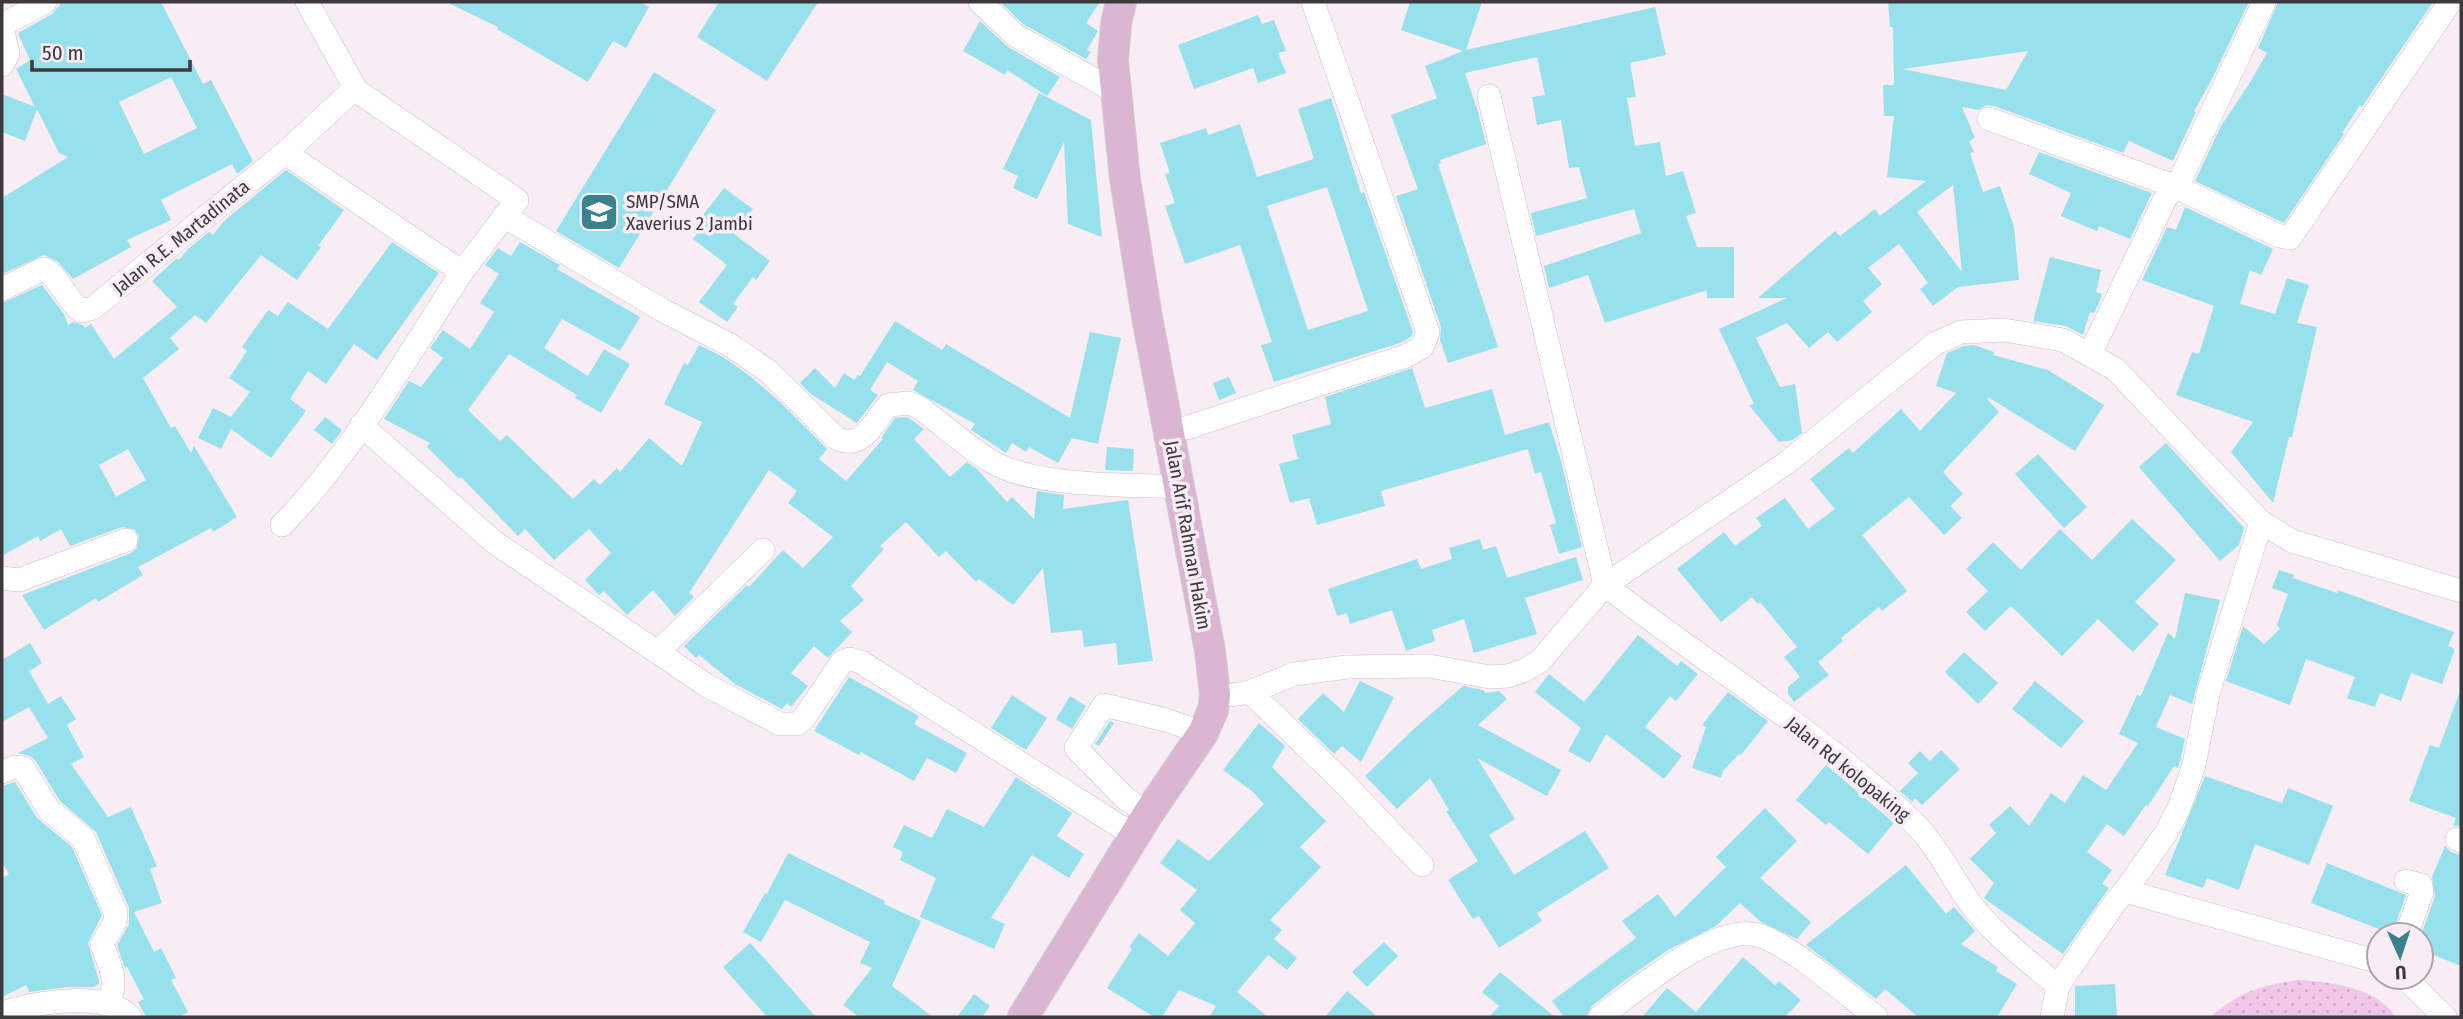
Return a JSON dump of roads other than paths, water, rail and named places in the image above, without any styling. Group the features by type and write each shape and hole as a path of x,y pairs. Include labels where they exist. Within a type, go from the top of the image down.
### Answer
{"main road":[{"name":"Jalan Arif Rahman Hakim","path":"1023,1017 1148,824 1230,716 1241,694 1227,649 1177,429 1147,317 1125,179 1113,61 1121,2"},
{"name":"Jalan Arif Rahman Hakim","path":"1138,2 1133,26 1131,61 1142,178 1177,429 1180,487 1210,651 1215,695 1211,738"},
{"name":"Jalan Arif Rahman Hakim","path":"1043,1017 1148,824"}],"street":[{"path":"2,65 8,54 3,32 6,23 46,2"},
{"path":"282,525 302,505 361,425 462,272 517,200 354,89 307,2"},
{"path":"980,2 1015,35 1116,92"},
{"path":"1177,429 1406,356 1422,347 1428,332 1313,2"},
{"path":"2090,354 2165,199 2188,164 2264,2"},
{"path":"1989,119 2174,186 2279,236 2290,238 2450,2"},
{"name":"Jalan R.E. Martadinata","path":"2,289 43,269 50,273 81,311 93,308 285,153 354,89"},
{"path":"1489,96 1605,585"},
{"path":"285,153 462,272"},
{"path":"504,216 662,310 730,345 768,372 836,438 845,442 852,443 861,439 888,405 909,403 920,408 991,461 1031,476 1067,481 1180,487"},
{"path":"1422,865 1343,782 1241,694 1294,674 1347,667 1429,667 1490,677 1508,676 1523,671 1540,661 1605,585 1785,464 1936,343 1961,332 2004,330 2063,340 2115,369 2261,522 2292,541 2461,591"},
{"path":"361,425 494,542 706,685 780,723 797,724 804,718 842,662 850,659 1148,824"},
{"path":"2052,1017 2058,986 2166,833 2187,786 2194,765 2209,690 2261,522"},
{"path":"2,578 19,580 126,540"},
{"path":"659,652 763,550"},
{"name":"Jalan Rd kolopaking","path":"1605,585 1809,735 1893,803 1915,824 1998,936 2058,986"},
{"path":"1148,824 1076,748 1104,705 1166,720 1211,738"},
{"path":"2,772 14,767 23,768 49,810 83,838 114,904 115,922 102,945 114,974 115,987 109,1003"},
{"path":"2406,881 2421,885 2422,892 2411,921"},
{"path":"2125,891 2365,958"},
{"path":"1600,1017 1672,965 1711,941 1734,933 1757,935 1780,945 1876,1017"},
{"path":"2418,991 2445,1017"},
{"path":"2,1013 26,1006 86,1001 109,1003 130,1017"}],"place":[{"name":"SMP/SMA Xaverius 2 Jambi","path":"599,212"}]}
